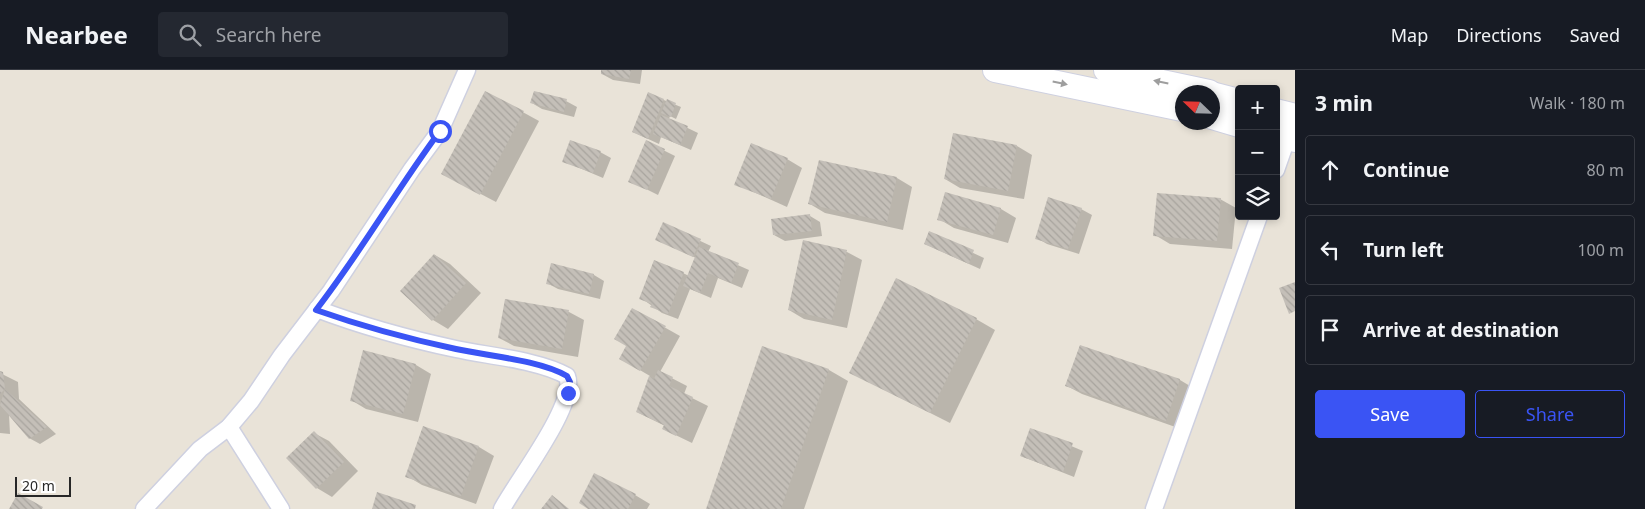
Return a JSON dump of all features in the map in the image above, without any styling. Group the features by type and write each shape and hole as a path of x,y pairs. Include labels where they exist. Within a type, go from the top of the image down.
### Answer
{"main road":[{"path":"995,70 1175,108"},
{"path":"1106,70 1176,85"},
{"path":"1220,96 1235,100"},
{"path":"1220,120 1235,124"}],"street":[{"path":"144,509 200,450 229,427 251,401 382,217 412,169 440,131 467,70"},
{"path":"1280,157 1286,138 1288,114"},
{"path":"1154,509 1258,220"},
{"path":"316,310 351,322 452,348 550,368 567,376 570,382 560,412 502,509"},
{"path":"229,427 282,509"}],"building":[{"path":"601,70 631,70 629,79 601,74"},
{"path":"485,91 524,111 480,195 441,174"},
{"path":"534,91 567,99 564,112 530,103"},
{"path":"648,92 664,99 648,139 632,132"},
{"path":"667,99 676,103 671,117 661,113"},
{"path":"661,115 688,126 680,145 653,134"},
{"path":"953,133 1017,145 1008,191 944,179"},
{"path":"570,140 601,151 593,173 562,162"},
{"path":"646,140 665,149 647,190 628,182"},
{"path":"751,143 788,158 771,199 734,185"},
{"path":"819,160 897,177 887,222 808,204"},
{"path":"945,192 1001,208 993,235 937,220"},
{"path":"1157,193 1221,198 1217,241 1153,236"},
{"path":"1048,197 1082,208 1068,249 1035,239"},
{"path":"810,214 812,231 773,235 771,219"},
{"path":"663,222 701,239 693,257 655,240"},
{"path":"929,231 974,250 969,264 924,244"},
{"path":"803,240 847,250 832,320 788,310"},
{"path":"699,247 739,263 731,283 708,273 700,293 683,286"},
{"path":"434,254 466,283 432,321 400,291"},
{"path":"654,260 684,272 668,314 650,307 652,304 639,299"},
{"path":"551,263 594,274 589,294 546,284"},
{"path":"896,278 977,318 930,413 849,373"},
{"path":"1295,282 1295,311 1289,314 1279,288"},
{"path":"505,299 569,310 562,349 498,338"},
{"path":"632,308 666,326 640,371 619,359 626,346 614,339"},
{"path":"1080,345 1180,379 1166,421 1065,386"},
{"path":"762,346 829,369 781,509 706,509"},
{"path":"363,350 416,364 403,414 350,401"},
{"path":"658,370 673,377 669,386 693,397 676,436 662,429 664,425 636,412 649,376 654,379"},
{"path":"0,371 3,372 5,389 0,394"},
{"path":"5,389 47,427 29,439 0,405"},
{"path":"423,426 479,446 461,496 405,477"},
{"path":"1030,428 1073,443 1063,472 1020,456"},
{"path":"314,431 344,462 316,489 286,458"},
{"path":"594,473 636,494 628,509 588,509 579,503"},
{"path":"377,492 416,505 415,509 372,509"},
{"path":"18,493 43,507 42,509 9,509"},
{"path":"552,495 569,509 541,509"}],"route":[{"path":"440,131 412,169 382,217 331,291 316,310 351,322 452,348 550,368 567,376 570,382 568,393"}]}
